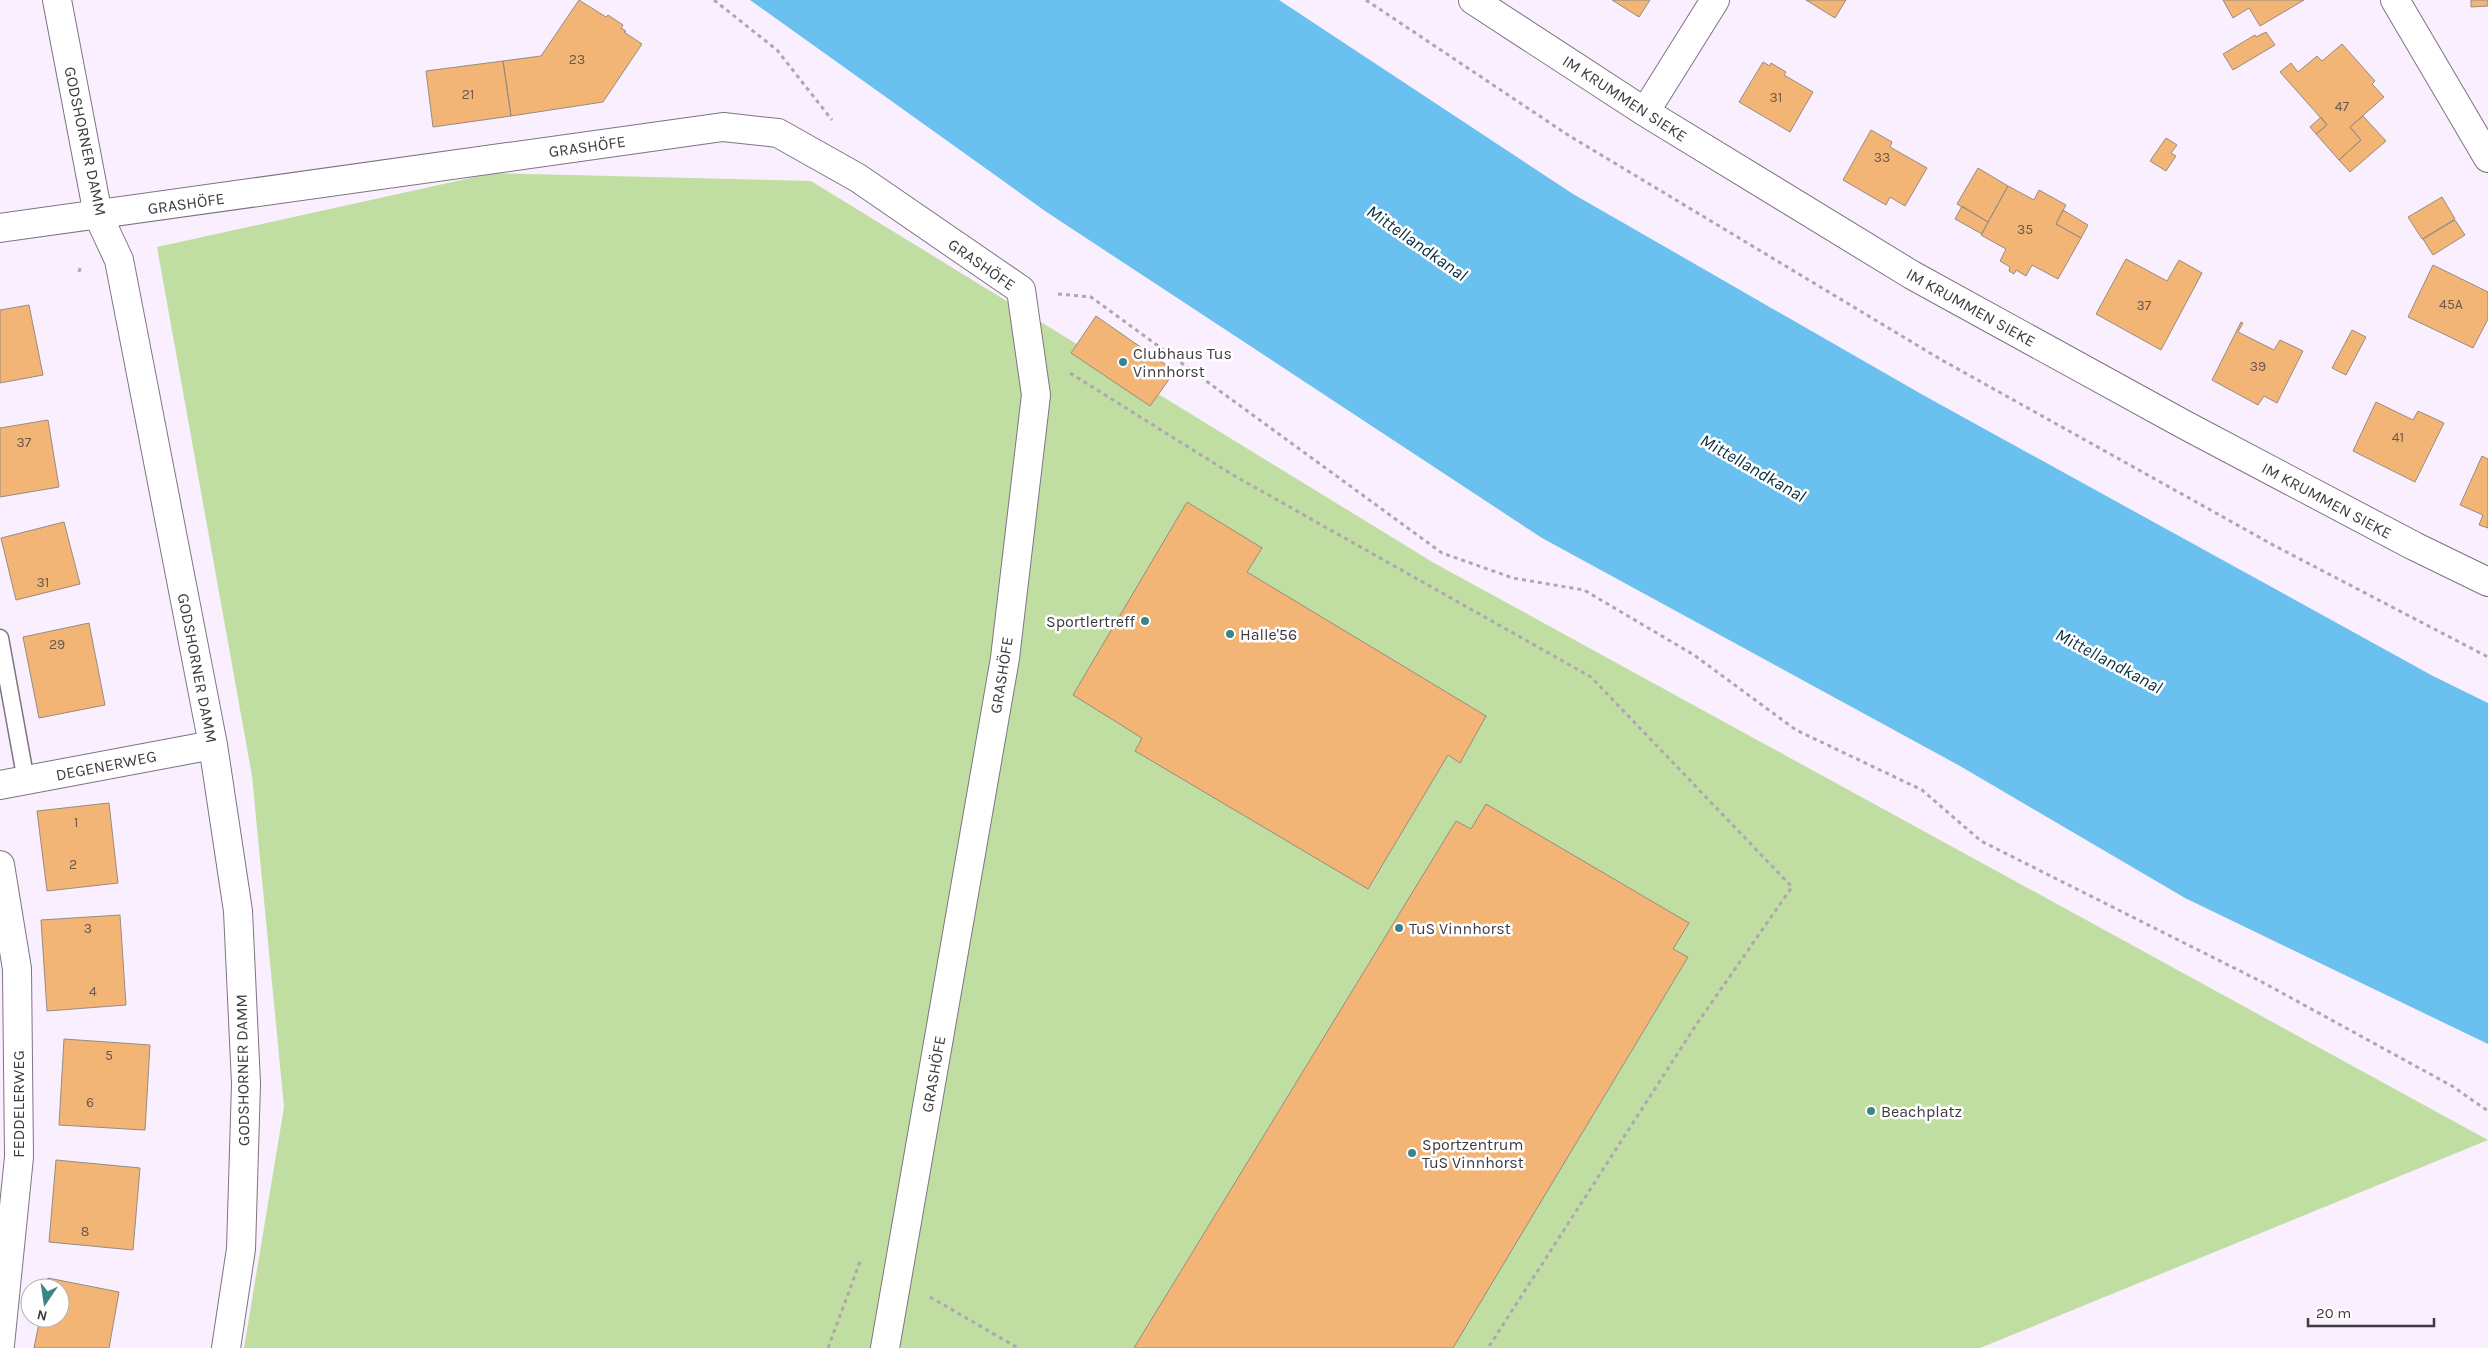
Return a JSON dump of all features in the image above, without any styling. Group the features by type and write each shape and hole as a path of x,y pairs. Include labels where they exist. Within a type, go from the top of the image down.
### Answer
{"street":[{"name":"GODSHORNER DAMM","path":"57,0 98,215 119,260 213,745 238,911 246,1084 241,1249 226,1348"},
{"name":"IM KRUMMEN SIEKE","path":"1473,0 1645,112 1912,275 2185,425 2414,546 2488,582"},
{"path":"1645,112 1715,0"},
{"path":"2395,0 2488,158"},
{"name":"GRASHÖFE","path":"0,228 723,127 778,133 858,178 1021,290 1036,395 1005,658 885,1348"},
{"name":"DEGENERWEG","path":"0,785 213,745"},
{"name":"FEDDELERWEG","path":"0,865 17,970 19,1157 0,1345"}],"lane":[{"path":"0,638 26,781"}],"path":[{"path":"714,0 777,50 835,124"},
{"path":"1366,0 1568,135 1940,359 2275,546 2488,657"},
{"path":"1021,290 1091,297 1442,552 1513,578 1584,590 1694,654 1796,730 1922,790 1981,841 2262,982 2452,1086 2488,1111"},
{"path":"1030,348 1233,475 1591,677 1792,887 1696,1025 1488,1348"},
{"path":"897,1278 1018,1348"}],"green space":[{"name":"TuS Vinnhorst","path":"493,173 811,181 1434,563 2488,1140 1980,1348 244,1348 284,1107 252,776 157,247"}],"water":[{"name":"Mittellandkanal","path":"750,0 1279,0 1573,194 1923,395 2433,676 2488,703 2488,1044 2185,898 1960,766 1542,538 1048,213"}],"building":[{"path":"579,0 623,25 621,28 626,31 624,32 642,44 603,102 511,116 503,61 541,56"},
{"path":"1612,0 1650,0 1639,17"},
{"path":"1806,0 1846,0 1835,18"},
{"path":"2223,0 2304,0 2260,26 2249,8 2233,18"},
{"path":"2471,0 2488,0 2488,6 2471,7"},
{"path":"2266,32 2275,45 2233,70 2223,54 2255,35 2256,37"},
{"path":"2342,44 2375,81 2372,84 2384,97 2350,127 2361,140 2339,160 2316,134 2327,125 2280,72 2291,63 2298,72 2317,56 2322,61"},
{"path":"503,61 511,116 433,127 426,71"},
{"path":"1763,62 1770,66 1771,63 1786,72 1784,75 1813,92 1790,132 1739,102"},
{"path":"2363,116 2386,141 2350,172 2339,160 2361,140 2350,127"},
{"path":"2321,117 2327,125 2316,134 2310,127"},
{"path":"1871,130 1892,142 1890,147 1927,168 1905,206 1890,197 1886,205 1843,180"},
{"path":"2166,138 2177,145 2171,153 2176,156 2166,171 2150,161"},
{"path":"1978,168 2008,186 1988,222 1957,204"},
{"path":"2008,186 2034,200 2039,190 2066,205 2056,224 2081,238 2058,279 2032,265 2026,276 2016,270 2014,274 2009,271 2010,267 2000,261 2006,249 1981,235"},
{"path":"2442,197 2455,219 2422,239 2408,217"},
{"path":"1962,206 1988,222 1982,234 1955,219"},
{"path":"2063,210 2088,225 2081,238 2056,224"},
{"path":"2455,220 2465,235 2433,255 2423,239"},
{"path":"2126,259 2167,281 2179,260 2202,273 2161,350 2096,314"},
{"path":"2433,265 2488,292 2488,319 2473,348 2408,317"},
{"path":"29,305 43,375 0,383 0,310"},
{"name":"Clubhaus Tus Vinnhorst","path":"1096,316 1175,371 1150,406 1071,353"},
{"path":"2241,322 2243,323 2238,332 2274,350 2280,340 2303,351 2277,403 2264,396 2258,405 2212,380"},
{"path":"2352,330 2366,337 2346,375 2332,368"},
{"path":"2376,402 2413,420 2418,411 2444,423 2415,482 2353,451"},
{"path":"48,420 59,487 0,497 0,428"},
{"path":"2482,456 2488,459 2488,528 2479,525 2483,515 2460,505"},
{"name":"Halle'56","path":"1187,502 1262,548 1247,572 1486,716 1460,763 1448,755 1368,889 1135,751 1142,738 1073,695"},
{"path":"64,522 80,584 16,600 1,538"},
{"path":"89,623 105,705 39,718 23,637"},
{"path":"109,803 118,883 47,891 37,811"},
{"name":"Sportzentrum TuS Vinnhorst","path":"1486,804 1689,923 1673,949 1688,957 1453,1348 1134,1348 1456,821 1471,829"},
{"path":"120,915 126,1005 47,1011 41,920"},
{"path":"64,1039 150,1045 145,1130 59,1125"},
{"path":"56,1160 140,1168 133,1250 49,1242"},
{"path":"70,1282 119,1292 109,1348 34,1348 38,1328 70,1328"}],"place":[{"name":"Clubhaus Tus Vinnhorst","path":"1123,362"},
{"name":"Sportlertreff","path":"1145,621"},
{"name":"Halle'56","path":"1230,634"},
{"name":"TuS Vinnhorst","path":"1399,928"},
{"name":"Beachplatz","path":"1871,1111"},
{"name":"Sportzentrum TuS Vinnhorst","path":"1412,1153"}]}
